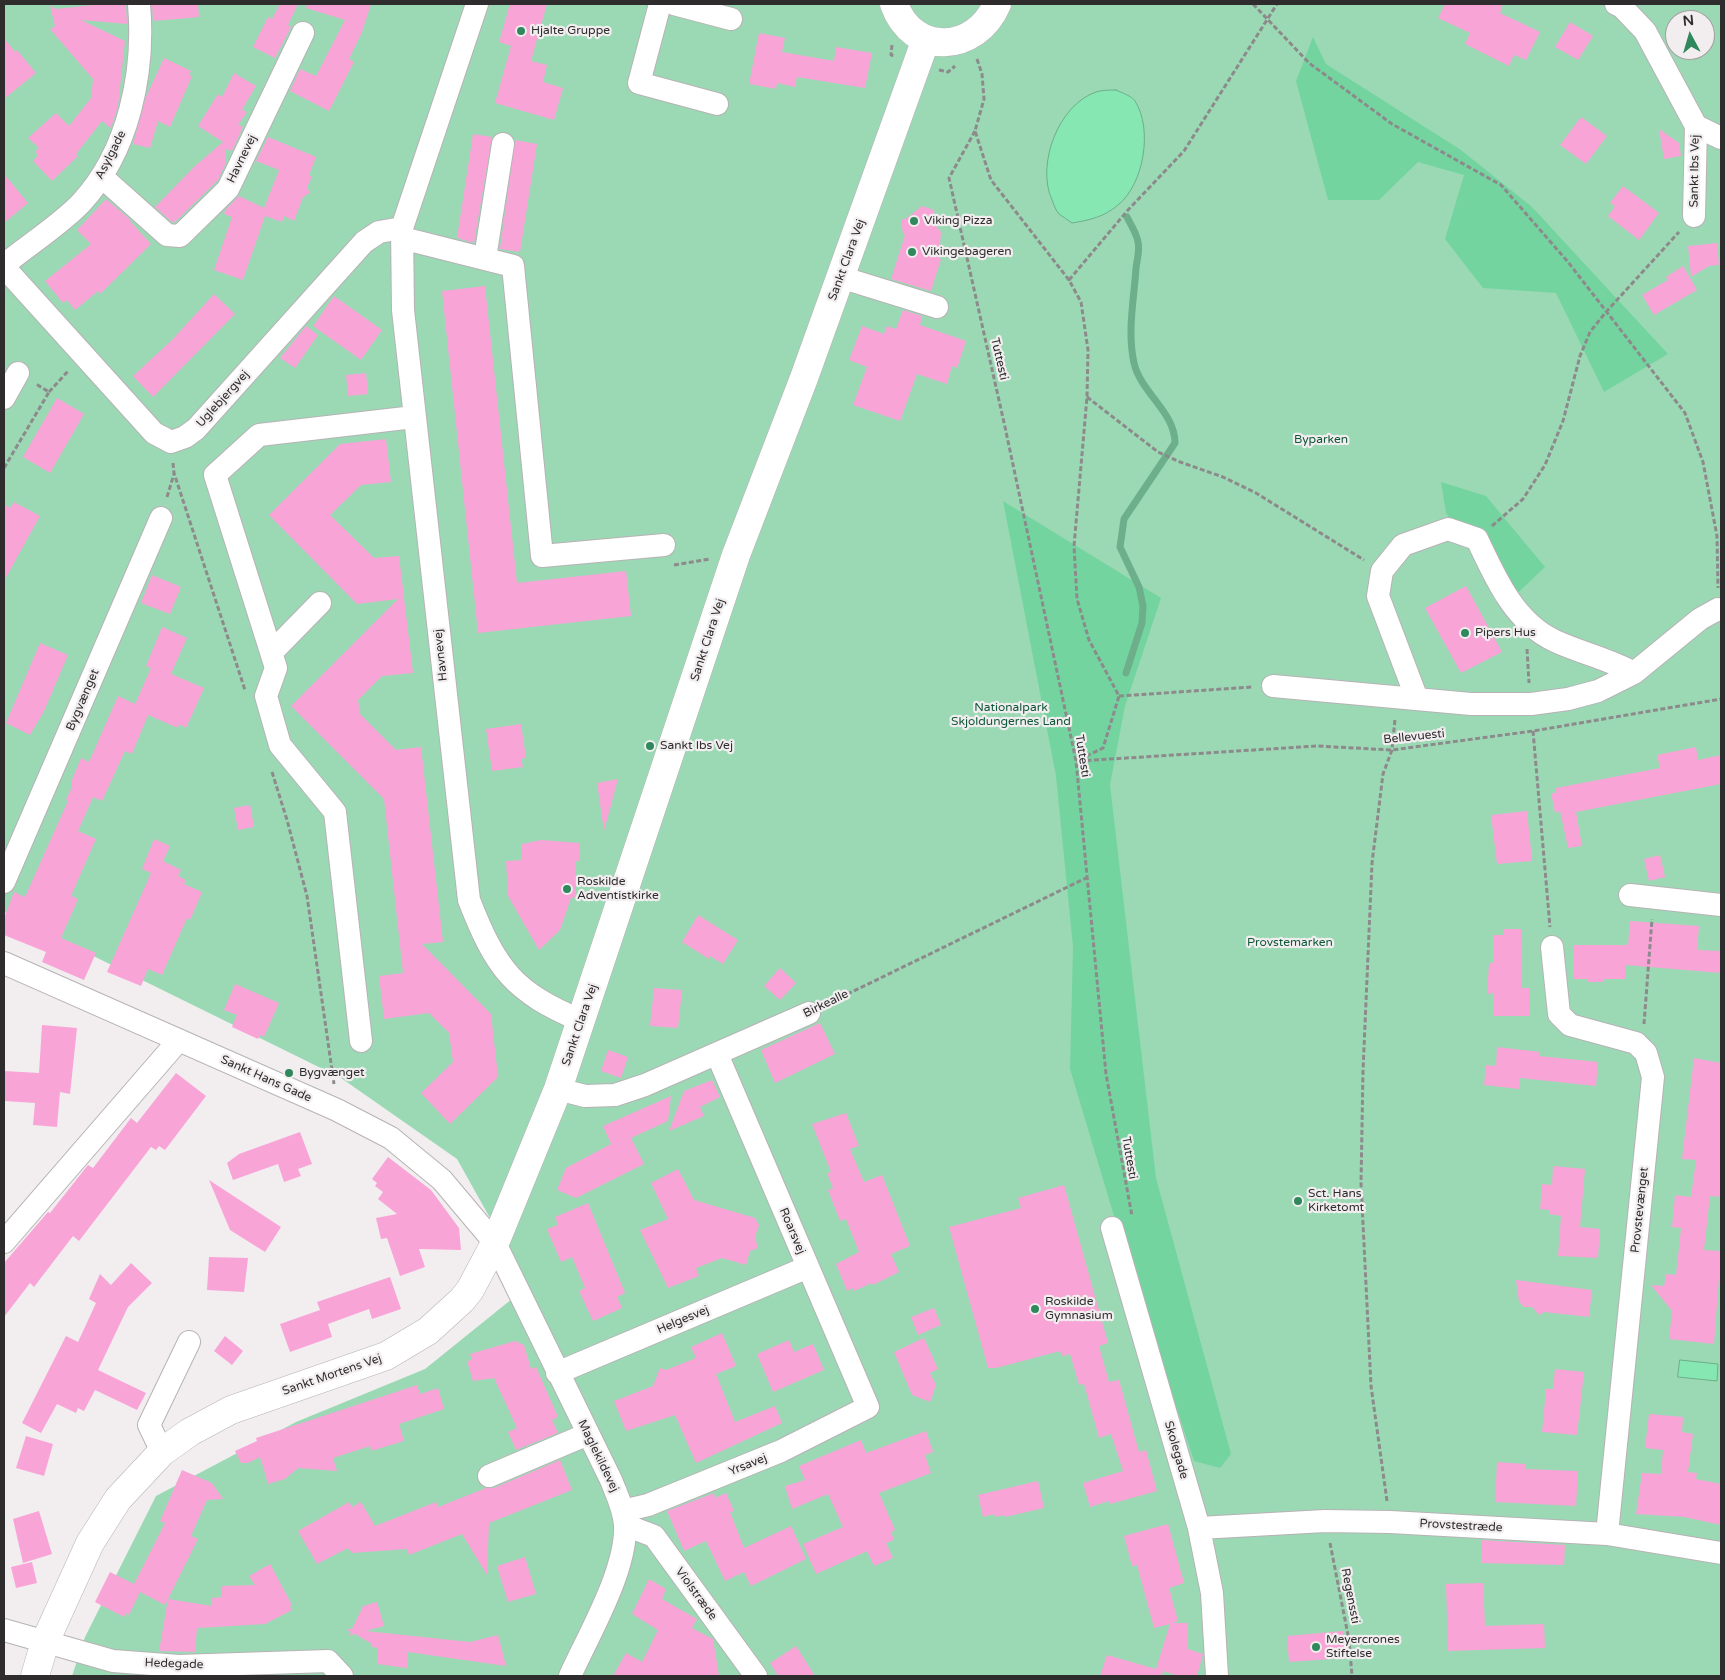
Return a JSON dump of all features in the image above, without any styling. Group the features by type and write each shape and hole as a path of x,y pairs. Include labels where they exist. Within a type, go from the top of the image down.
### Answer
{"main road":[{"path":"894,4 898,15 910,30 926,39 948,42 970,37 982,28 992,17 998,4"},
{"name":"Sankt Clara Vej","path":"495,1243 558,1089 736,555 840,277 926,39"},
{"name":"Sankt Mortens Vej","path":"35,1676 45,1642 90,1543 118,1499 162,1452 190,1432 231,1410 386,1356 428,1331 462,1300 495,1243"}],"street":[{"name":"Asylgade","path":"4,266 80,204 102,177 125,130 136,85 140,22 138,4"},
{"name":"Havnevej","path":"477,4 402,233 403,310 414,417 469,900 485,942 506,974 531,995 552,1008 582,1021"},
{"path":"660,4 639,83 717,104"},
{"path":"674,4 731,19"},
{"name":"Sankt Ibs Vej","path":"1616,4 1622,7 1645,31 1696,126 1694,216"},
{"name":"Havnevej","path":"102,177 167,235 180,236 228,189 303,33"},
{"name":"Sankt Ibs Vej","path":"1696,126 1721,138"},
{"path":"485,258 503,144"},
{"name":"Uglebjergvej","path":"4,266 154,433 171,442 185,437 196,429 364,242 379,232 402,233"},
{"path":"402,233 513,266 542,556 664,545"},
{"path":"840,277 937,308"},
{"path":"4,398 18,373"},
{"path":"361,1041 335,812 280,745 266,696 276,668 216,475 259,434 414,417"},
{"name":"Bygvænget","path":"4,882 161,518"},
{"path":"1417,699 1378,596 1382,571 1403,545 1448,529 1477,539 1502,591 1525,619 1554,640 1616,663 1634,673"},
{"path":"272,652 320,603"},
{"path":"1273,686 1471,704 1531,704 1568,699 1598,691 1634,673 1700,619 1720,610"},
{"path":"1630,895 1721,905"},
{"path":"1552,947 1559,1014 1570,1025 1636,1042"},
{"name":"Sankt Hans Gade","path":"4,963 337,1110 390,1138 442,1180 495,1243"},
{"name":"Birkealle","path":"558,1089 585,1096 615,1095 645,1085 809,1013"},
{"path":"4,1242 179,1040"},
{"name":"Provstevænget","path":"1607,1534 1653,1077 1646,1053 1636,1042"},
{"name":"Roarsvej","path":"717,1054 868,1407"},
{"name":"Skolegade","path":"1123,1226 1199,1528 1212,1593 1217,1676"},
{"name":"Maglekildevej","path":"495,1243 557,1373 612,1480 624,1518 623,1550 616,1574 570,1676"},
{"name":"Helgesvej","path":"557,1373 808,1267"},
{"path":"162,1452 149,1425 189,1342"},
{"name":"Yrsavej","path":"624,1518 648,1505 781,1451 868,1407"},
{"path":"489,1476 588,1434"},
{"name":"Violstræde","path":"624,1518 654,1536 756,1676"},
{"name":"Provstestræde","path":"1199,1528 1325,1521 1390,1522 1607,1534 1721,1553"},
{"name":"Hedegade","path":"4,1630 113,1661 179,1666 328,1661 342,1676"}],"path":[{"path":"1253,4 1309,63 1392,124 1501,185 1568,262 1685,413 1703,462 1717,536 1720,610"},
{"path":"1069,280 1128,210 1184,151 1277,4"},
{"name":"Tuttesti","path":"970,37 982,74 984,98 975,131 949,178 1005,427 1076,761 1086,878 1123,1226"},
{"path":"975,131 991,180 1069,280 1081,302 1088,350 1087,397 1074,546 1077,600 1089,640 1119,696 1103,748 1076,761"},
{"path":"1477,539 1523,499 1545,465 1563,421 1580,356 1590,332 1694,216"},
{"path":"4,468 49,392 83,355"},
{"path":"18,373 49,392"},
{"path":"1087,397 1158,452 1180,462 1223,476 1382,571"},
{"path":"664,545 668,566 736,555"},
{"path":"1525,619 1531,704"},
{"path":"1119,696 1273,686"},
{"name":"Bellevuesti","path":"1076,761 1316,746 1392,750 1533,731 1721,699"},
{"path":"1533,731 1552,947"},
{"path":"1390,1522 1371,1386 1361,1183 1363,1071 1372,863 1383,774 1392,750"},
{"name":"Birkealle","path":"809,1013 1086,878"},
{"path":"1636,1042 1644,1031 1654,898"},
{"path":"330,1049 337,1110"},
{"name":"Regenssti","path":"1325,1521 1350,1640 1352,1676"}],"green space":[{"name":"Nationalpark Skjoldungernes Land","path":"4,4 1721,4 1721,1676 72,1676 85,1637 156,1496 296,1422 425,1369 528,1286 457,1159 341,1078 4,912"}],"shaded area":[{"path":"1313,37 1326,64 1461,150 1532,207 1668,354 1604,392 1556,293 1483,288 1445,239 1464,175 1418,162 1379,200 1328,200 1296,81"},
{"path":"1116,90 1134,99 1141,113 1144,126 1144,141 1140,170 1127,196 1118,205 1096,217 1072,223 1057,211 1048,186 1049,154 1054,138 1061,123 1071,109 1083,99 1098,91"},
{"path":"1441,482 1486,496 1545,567 1505,605 1483,566 1446,513"},
{"path":"1003,501 1161,598 1125,706 1110,785 1156,1178 1231,1454 1220,1468 1194,1461 1114,1216 1070,1069 1073,947 1056,776"},
{"path":"1680,1360 1718,1364 1717,1381 1678,1377"}],"building":[{"path":"103,4 126,4 127,24 81,20 125,41 118,106 111,128 102,121 76,154 78,156 52,181 33,161 38,155 35,152 39,148 28,138 56,113 69,126 91,98 93,79 50,29 55,26 50,6 56,9"},
{"path":"152,4 198,4 199,17 153,21"},
{"path":"280,4 298,4 288,25 291,27 275,58 253,47 268,17 272,19"},
{"path":"307,4 371,4 362,32 349,59 354,62 329,111 290,91 300,69 316,76 345,20 306,8"},
{"path":"510,4 547,4 531,61 547,65 543,82 563,88 554,120 495,103 511,46 499,42"},
{"path":"1445,4 1503,4 1500,13 1540,32 1526,60 1514,55 1509,66 1465,44 1470,33 1438,18"},
{"path":"1570,22 1593,36 1578,60 1555,47"},
{"path":"759,33 785,38 782,52 834,61 836,47 872,53 865,88 797,77 795,87 777,83 776,89 749,84"},
{"path":"4,38 36,73 4,99"},
{"path":"164,58 191,71 189,75 192,76 170,127 158,121 150,148 133,144 146,97"},
{"path":"234,73 256,86 242,110 247,112 238,125 243,127 232,151 226,149 225,165 218,180 175,222 172,222 155,207 195,166 223,142 198,126 218,94 222,97"},
{"path":"1581,117 1607,136 1586,164 1560,145"},
{"path":"1659,129 1679,143 1681,156 1664,159"},
{"path":"473,134 492,137 474,243 457,238"},
{"path":"268,137 316,157 309,175 312,177 307,187 310,193 303,197 294,221 284,216 282,222 265,216 243,280 214,270 232,217 224,214 226,209 239,196 264,208 279,170 256,161"},
{"path":"515,140 537,144 520,252 500,249"},
{"path":"4,174 28,203 4,223"},
{"path":"1623,186 1659,213 1639,240 1608,216 1615,206 1610,203"},
{"path":"106,199 132,221 129,220 151,244 100,294 98,291 75,310 67,300 63,303 45,281 91,244 77,230"},
{"path":"922,206 934,210 936,226 941,232 939,258 941,259 931,291 891,279 905,235 903,234 901,220 907,218"},
{"path":"1717,243 1719,265 1709,266 1691,277 1688,246"},
{"path":"1683,266 1697,290 1654,315 1642,295 1668,280 1666,277"},
{"path":"485,286 517,583 626,571 631,616 478,633 442,291"},
{"path":"214,294 235,314 153,397 133,376 172,340"},
{"path":"334,296 382,330 361,360 313,326"},
{"path":"903,310 922,316 920,325 966,341 957,368 952,366 947,384 917,374 900,421 853,405 867,367 849,360 862,326 884,334 887,326 896,329"},
{"path":"306,326 318,335 295,368 280,358"},
{"path":"366,373 368,394 348,396 346,375"},
{"path":"57,398 84,414 50,473 23,457"},
{"path":"386,439 391,482 361,485 330,515 374,558 399,556 413,673 382,676 358,700 360,714 396,750 421,747 443,942 422,944 491,1014 498,1077 450,1124 421,1093 453,1062 449,1033 429,1013 384,1019 379,976 403,973 384,799 291,706 398,599 357,604 269,515 340,444"},
{"path":"14,502 40,516 4,581 4,504 10,508"},
{"path":"152,575 181,587 170,614 141,603"},
{"name":"Pipers Hus","path":"1466,586 1502,652 1461,673 1425,608"},
{"path":"162,627 187,638 171,674 204,688 186,728 179,724 178,728 148,715 132,754 125,751 102,801 93,797 78,831 96,839 71,896 78,899 61,938 96,953 84,980 42,962 46,952 4,935 4,918 14,892 25,897 68,801 66,800 72,787 71,782 81,758 89,762 118,696 135,704 151,668 146,666"},
{"path":"40,643 68,655 44,711 30,735 6,723"},
{"path":"521,724 526,758 521,759 523,767 492,771 486,729"},
{"path":"1696,747 1698,760 1721,755 1721,784 1576,812 1582,846 1568,848 1560,811 1555,813 1551,793 1556,793 1556,788 1660,768 1657,755"},
{"path":"618,779 604,831 597,783"},
{"path":"250,805 254,827 238,830 234,808"},
{"path":"1527,811 1532,861 1497,864 1491,815"},
{"path":"154,839 170,846 163,861 181,870 178,876 186,880 184,884 202,892 190,920 187,918 162,975 148,969 141,986 107,972 151,873 142,869"},
{"name":"Roskilde Adventistkirke","path":"541,840 579,843 580,861 575,861 576,897 571,898 560,930 539,950 508,896 506,861 522,860 522,844"},
{"path":"1660,855 1665,877 1649,881 1644,859"},
{"path":"698,915 738,940 723,964 710,956 709,959 682,942"},
{"path":"1630,921 1699,926 1697,950 1721,951 1721,973 1625,965 1625,979 1604,979 1604,982 1588,982 1588,979 1573,979 1573,945 1628,945"},
{"path":"1503,929 1521,929 1522,988 1529,988 1530,1016 1494,1016 1494,993 1487,994 1489,963 1493,963 1493,935 1503,935"},
{"path":"780,968 796,983 780,1000 764,986"},
{"path":"235,984 279,1003 264,1037 260,1035 258,1039 232,1027 237,1015 224,1010"},
{"path":"654,988 682,990 678,1028 650,1026"},
{"path":"820,1023 835,1054 775,1083 761,1050"},
{"path":"42,1025 77,1028 70,1094 60,1092 57,1127 33,1125 35,1103 4,1101 4,1071 39,1073"},
{"path":"1497,1047 1540,1052 1539,1056 1598,1062 1596,1086 1520,1078 1519,1089 1484,1085 1486,1065 1496,1066"},
{"path":"608,1050 628,1057 621,1078 601,1071"},
{"path":"1694,1058 1721,1063 1721,1197 1710,1196 1704,1250 1721,1251 1714,1344 1669,1339 1672,1311 1651,1285 1664,1286 1666,1274 1676,1275 1681,1228 1672,1227 1675,1195 1691,1197 1696,1160 1682,1159"},
{"path":"176,1073 206,1096 165,1150 159,1146 156,1150 151,1147 79,1241 73,1236 34,1287 30,1283 4,1317 4,1263 48,1212 50,1213 88,1165 93,1168 131,1118 137,1123"},
{"path":"712,1080 720,1097 700,1107 704,1116 669,1131 684,1091"},
{"path":"671,1096 668,1121 631,1138 644,1164 576,1198 557,1190 566,1168 611,1144 603,1126"},
{"path":"846,1113 859,1146 850,1149 864,1182 882,1175 910,1246 891,1254 899,1272 873,1285 872,1283 854,1291 853,1288 847,1291 836,1264 859,1252 846,1219 840,1221 828,1190 833,1188 827,1173 831,1172 812,1124"},
{"path":"300,1132 312,1164 298,1169 301,1176 284,1182 278,1164 233,1180 227,1163 239,1154"},
{"path":"388,1157 431,1190 459,1228 461,1250 419,1249 425,1267 400,1276 387,1238 381,1239 376,1218 397,1214 378,1199 383,1192 375,1186 377,1183 372,1179"},
{"path":"1553,1166 1585,1169 1580,1227 1600,1229 1598,1258 1558,1256 1561,1216 1549,1214 1549,1210 1540,1209 1542,1184 1552,1185"},
{"path":"678,1169 694,1200 755,1218 759,1225 755,1237 758,1248 750,1251 746,1265 722,1258 696,1268 699,1276 668,1288 640,1230 668,1219 651,1183"},
{"path":"209,1180 281,1227 265,1252 230,1230"},
{"name":"Roskilde Gymnasium","path":"1064,1185 1108,1343 1099,1346 1109,1382 1119,1380 1139,1452 1146,1450 1157,1491 1110,1504 1109,1501 1090,1507 1083,1483 1123,1471 1111,1434 1099,1438 1084,1384 1079,1385 1070,1354 1062,1356 1060,1351 996,1368 988,1368 949,1227 1021,1208 1018,1198"},
{"path":"588,1203 625,1293 617,1297 622,1308 593,1321 579,1291 585,1288 572,1257 561,1262 547,1229 558,1225 555,1217"},
{"path":"209,1257 248,1258 244,1292 207,1290"},
{"path":"131,1263 152,1283 128,1307 98,1370 146,1393 137,1410 95,1390 84,1411 78,1408 76,1413 57,1404 41,1433 22,1423 66,1336 78,1342 96,1303 89,1299 100,1274 111,1285"},
{"path":"390,1277 401,1309 372,1319 369,1309 328,1324 332,1337 290,1352 280,1324 320,1310 317,1302"},
{"path":"1516,1280 1592,1290 1589,1317 1544,1312 1539,1315 1532,1307 1524,1307 1519,1302"},
{"path":"934,1308 941,1325 918,1335 911,1317"},
{"path":"722,1333 736,1366 716,1374 735,1422 775,1406 782,1423 696,1463 675,1415 626,1431 614,1401 653,1386 660,1368 666,1370 696,1358 691,1347"},
{"path":"225,1336 243,1351 232,1365 214,1351"},
{"path":"924,1338 938,1369 930,1373 936,1385 930,1402 912,1395 894,1352"},
{"path":"789,1340 794,1352 813,1344 824,1370 773,1392 757,1354"},
{"path":"515,1341 524,1345 531,1369 536,1367 558,1417 552,1420 558,1433 516,1450 508,1432 517,1428 494,1378 473,1381 467,1361 472,1360 470,1354"},
{"path":"1555,1369 1584,1372 1577,1435 1542,1432 1546,1389 1553,1389"},
{"path":"417,1385 420,1394 438,1388 444,1409 399,1424 404,1441 371,1451 370,1446 333,1458 337,1471 298,1468 285,1479 268,1484 260,1457 248,1463 241,1463 235,1451 257,1441 256,1438"},
{"path":"1649,1414 1683,1417 1682,1432 1693,1434 1688,1472 1697,1473 1696,1479 1721,1484 1721,1525 1684,1517 1636,1514 1642,1473 1661,1474 1663,1450 1645,1448"},
{"path":"926,1431 933,1452 925,1455 931,1473 879,1493 895,1530 891,1532 894,1540 886,1543 893,1558 874,1566 867,1551 816,1574 803,1544 843,1527 828,1494 792,1509 785,1486 805,1480 799,1466 861,1440 866,1453"},
{"path":"26,1436 53,1444 44,1476 16,1468"},
{"path":"560,1460 572,1490 489,1523 487,1575 462,1534 409,1555 407,1549 352,1553 348,1548 317,1564 298,1531 349,1502 352,1507 361,1502 375,1526 436,1502 438,1507 486,1488 494,1488"},
{"path":"1497,1462 1525,1464 1525,1469 1578,1471 1576,1506 1495,1502"},
{"path":"182,1470 212,1483 223,1499 207,1500 191,1536 198,1539 165,1605 140,1592 129,1615 126,1613 124,1617 95,1602 110,1572 134,1584 165,1523 160,1521"},
{"path":"1038,1481 1044,1508 1005,1517 1004,1515 995,1517 994,1514 983,1517 978,1495"},
{"path":"714,1493 715,1498 726,1493 734,1511 730,1512 744,1548 791,1526 806,1559 751,1586 744,1572 725,1581 706,1541 684,1551 667,1511"},
{"path":"39,1511 52,1554 23,1563 13,1519"},
{"path":"1168,1524 1184,1583 1169,1588 1178,1621 1172,1623 1188,1623 1188,1649 1203,1654 1197,1676 1179,1676 1163,1671 1162,1676 1100,1676 1107,1655 1156,1669 1170,1624 1154,1628 1137,1565 1132,1566 1124,1536"},
{"path":"1482,1540 1565,1545 1564,1565 1481,1563"},
{"path":"525,1557 536,1594 508,1602 497,1566"},
{"path":"32,1562 37,1583 16,1588 11,1567"},
{"path":"270,1564 292,1605 290,1606 292,1610 265,1624 197,1628 195,1652 159,1651 168,1599 212,1606 212,1598 222,1597 222,1586 255,1585 249,1576"},
{"path":"649,1579 666,1589 662,1599 697,1619 692,1628 713,1639 719,1676 613,1676 626,1653 642,1662 658,1630 632,1614"},
{"path":"1483,1583 1485,1626 1544,1624 1545,1648 1448,1651 1446,1584"},
{"path":"377,1602 384,1626 366,1631 470,1642 498,1635 506,1666 408,1652 407,1668 377,1664 378,1648 372,1647 372,1644 355,1634 349,1636 351,1632 346,1629 352,1629 363,1606"},
{"name":"Meyercrones Stiftelse","path":"1343,1631 1345,1658 1289,1662 1287,1636"},
{"path":"796,1646 815,1676 778,1676 770,1663"}],"waterway":[{"path":"1126,673 1142,623 1143,606 1139,587 1120,547 1124,519 1175,443 1174,432 1170,422 1143,384 1134,363 1131,327 1139,245 1127,217"}],"place":[{"name":"Hjalte Gruppe","path":"521,31"},
{"name":"Viking Pizza","path":"914,221"},
{"name":"Vikingebageren","path":"912,252"},
{"name":"Pipers Hus","path":"1465,633"},
{"name":"Sankt Ibs Vej","path":"650,746"},
{"name":"Roskilde Adventistkirke","path":"567,889"},
{"name":"Bygvænget","path":"289,1073"},
{"name":"Sct. Hans Kirketomt","path":"1298,1201"},
{"name":"Roskilde Gymnasium","path":"1035,1309"},
{"name":"Meyercrones Stiftelse","path":"1316,1647"}],"park label":[{"name":"Byparken","path":"1321,440"},
{"name":"Provstemarken","path":"1290,943"}]}
